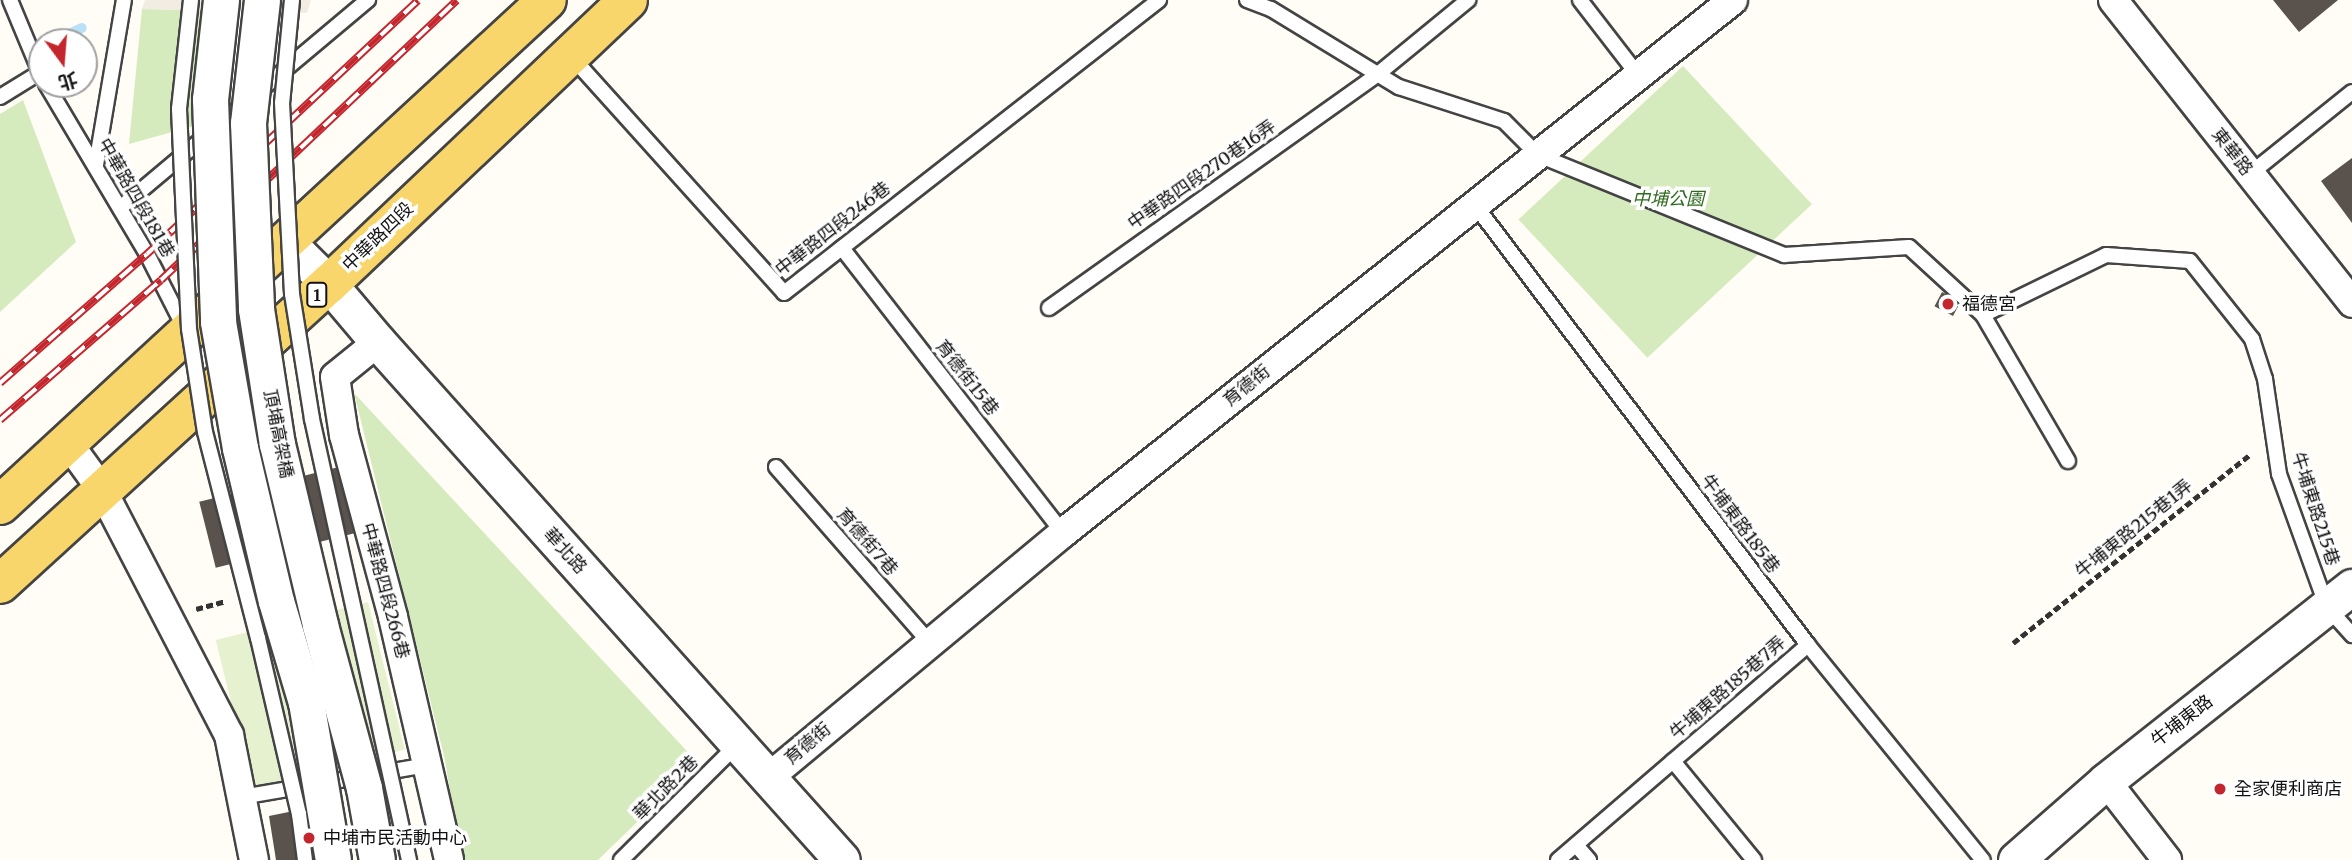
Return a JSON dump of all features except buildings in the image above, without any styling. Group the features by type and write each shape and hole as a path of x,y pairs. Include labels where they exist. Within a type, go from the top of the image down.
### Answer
{"main road":[{"path":"0,505 547,0"},
{"name":"中華路四段","path":"0,584 329,284 628,0"}],"street":[{"path":"221,0 210,99 218,322 240,448 276,601 306,702 333,860"},
{"name":"頂埔高架橋","path":"262,0 248,123 256,309 278,444 320,625 364,788 377,860"},
{"name":"育德街","path":"768,778 1063,533 1732,0"},
{"name":"東華路","path":"2113,0 2352,303"},
{"name":"華北路","path":"287,242 329,284 842,860"},
{"name":"中華路四段266巷","path":"378,342 335,377 344,435 393,617 449,860"},
{"path":"68,443 102,490 229,735 254,860"},
{"name":"牛埔東路","path":"2016,860 2106,781 2339,597"},
{"path":"2106,781 2167,860"}],"lane":[{"name":"中華路四段181巷","path":"10,0 28,43"},
{"path":"96,165 124,0"},
{"path":"191,0 179,109 189,329 205,432 258,638 299,814 304,860"},
{"name":"頂埔高架橋","path":"292,0 282,103 292,294 312,419 409,860"},
{"path":"349,17 351,0"},
{"path":"120,208 368,0"},
{"name":"中華路四段246巷","path":"569,54 783,293 1159,0"},
{"path":"1247,0 1271,9 1399,87 1504,121 1538,155 1784,255 1909,247 1983,315 2068,461"},
{"name":"中華路四段270巷16弄","path":"1049,308 1378,74 1468,0"},
{"path":"1580,0 1638,75"},
{"path":"0,97 28,85"},
{"path":"2250,174 2352,92"},
{"name":"中華路四段181巷","path":"55,98 96,165 187,334"},
{"name":"牛埔東路185巷","path":"1475,205 1808,645 1983,860"},
{"name":"育德街15巷","path":"842,248 1063,533"},
{"name":"牛埔東路215巷","path":"1983,315 2106,255 2190,261 2252,339 2265,379 2279,474 2339,597"},
{"name":"育德街7巷","path":"776,467 930,643"},
{"path":"2339,597 2352,635"},
{"name":"牛埔東路185巷7弄","path":"1558,860 1808,645"},
{"name":"華北路2巷","path":"621,860 737,744"},
{"name":"牛埔東路185巷7弄","path":"1673,761 1754,860"},
{"path":"242,797 428,765"},
{"path":"1576,845 1589,860"}],"path":[{"name":"牛埔東路215巷1弄","path":"2013,643 2273,436"}],"green space":[{"path":"142,9 237,11 230,116 129,144"},
{"name":"中埔公園","path":"1683,66 1812,204 1647,358 1518,219"},
{"path":"23,100 76,242 0,312 0,114"},
{"path":"354,393 698,763 598,860 461,860 445,760"},
{"path":"368,602 405,749 252,787 216,640"}],"shaded area":[{"path":"145,0 311,0 307,13 142,9"}],"railway":[{"path":"0,383 147,254 418,0"},
{"path":"0,420 161,280 457,0"}],"place":[{"name":"福德宮","path":"1948,304"},
{"name":"全家便利商店","path":"2220,789"},
{"name":"中埔市民活動中心","path":"309,838"}]}
